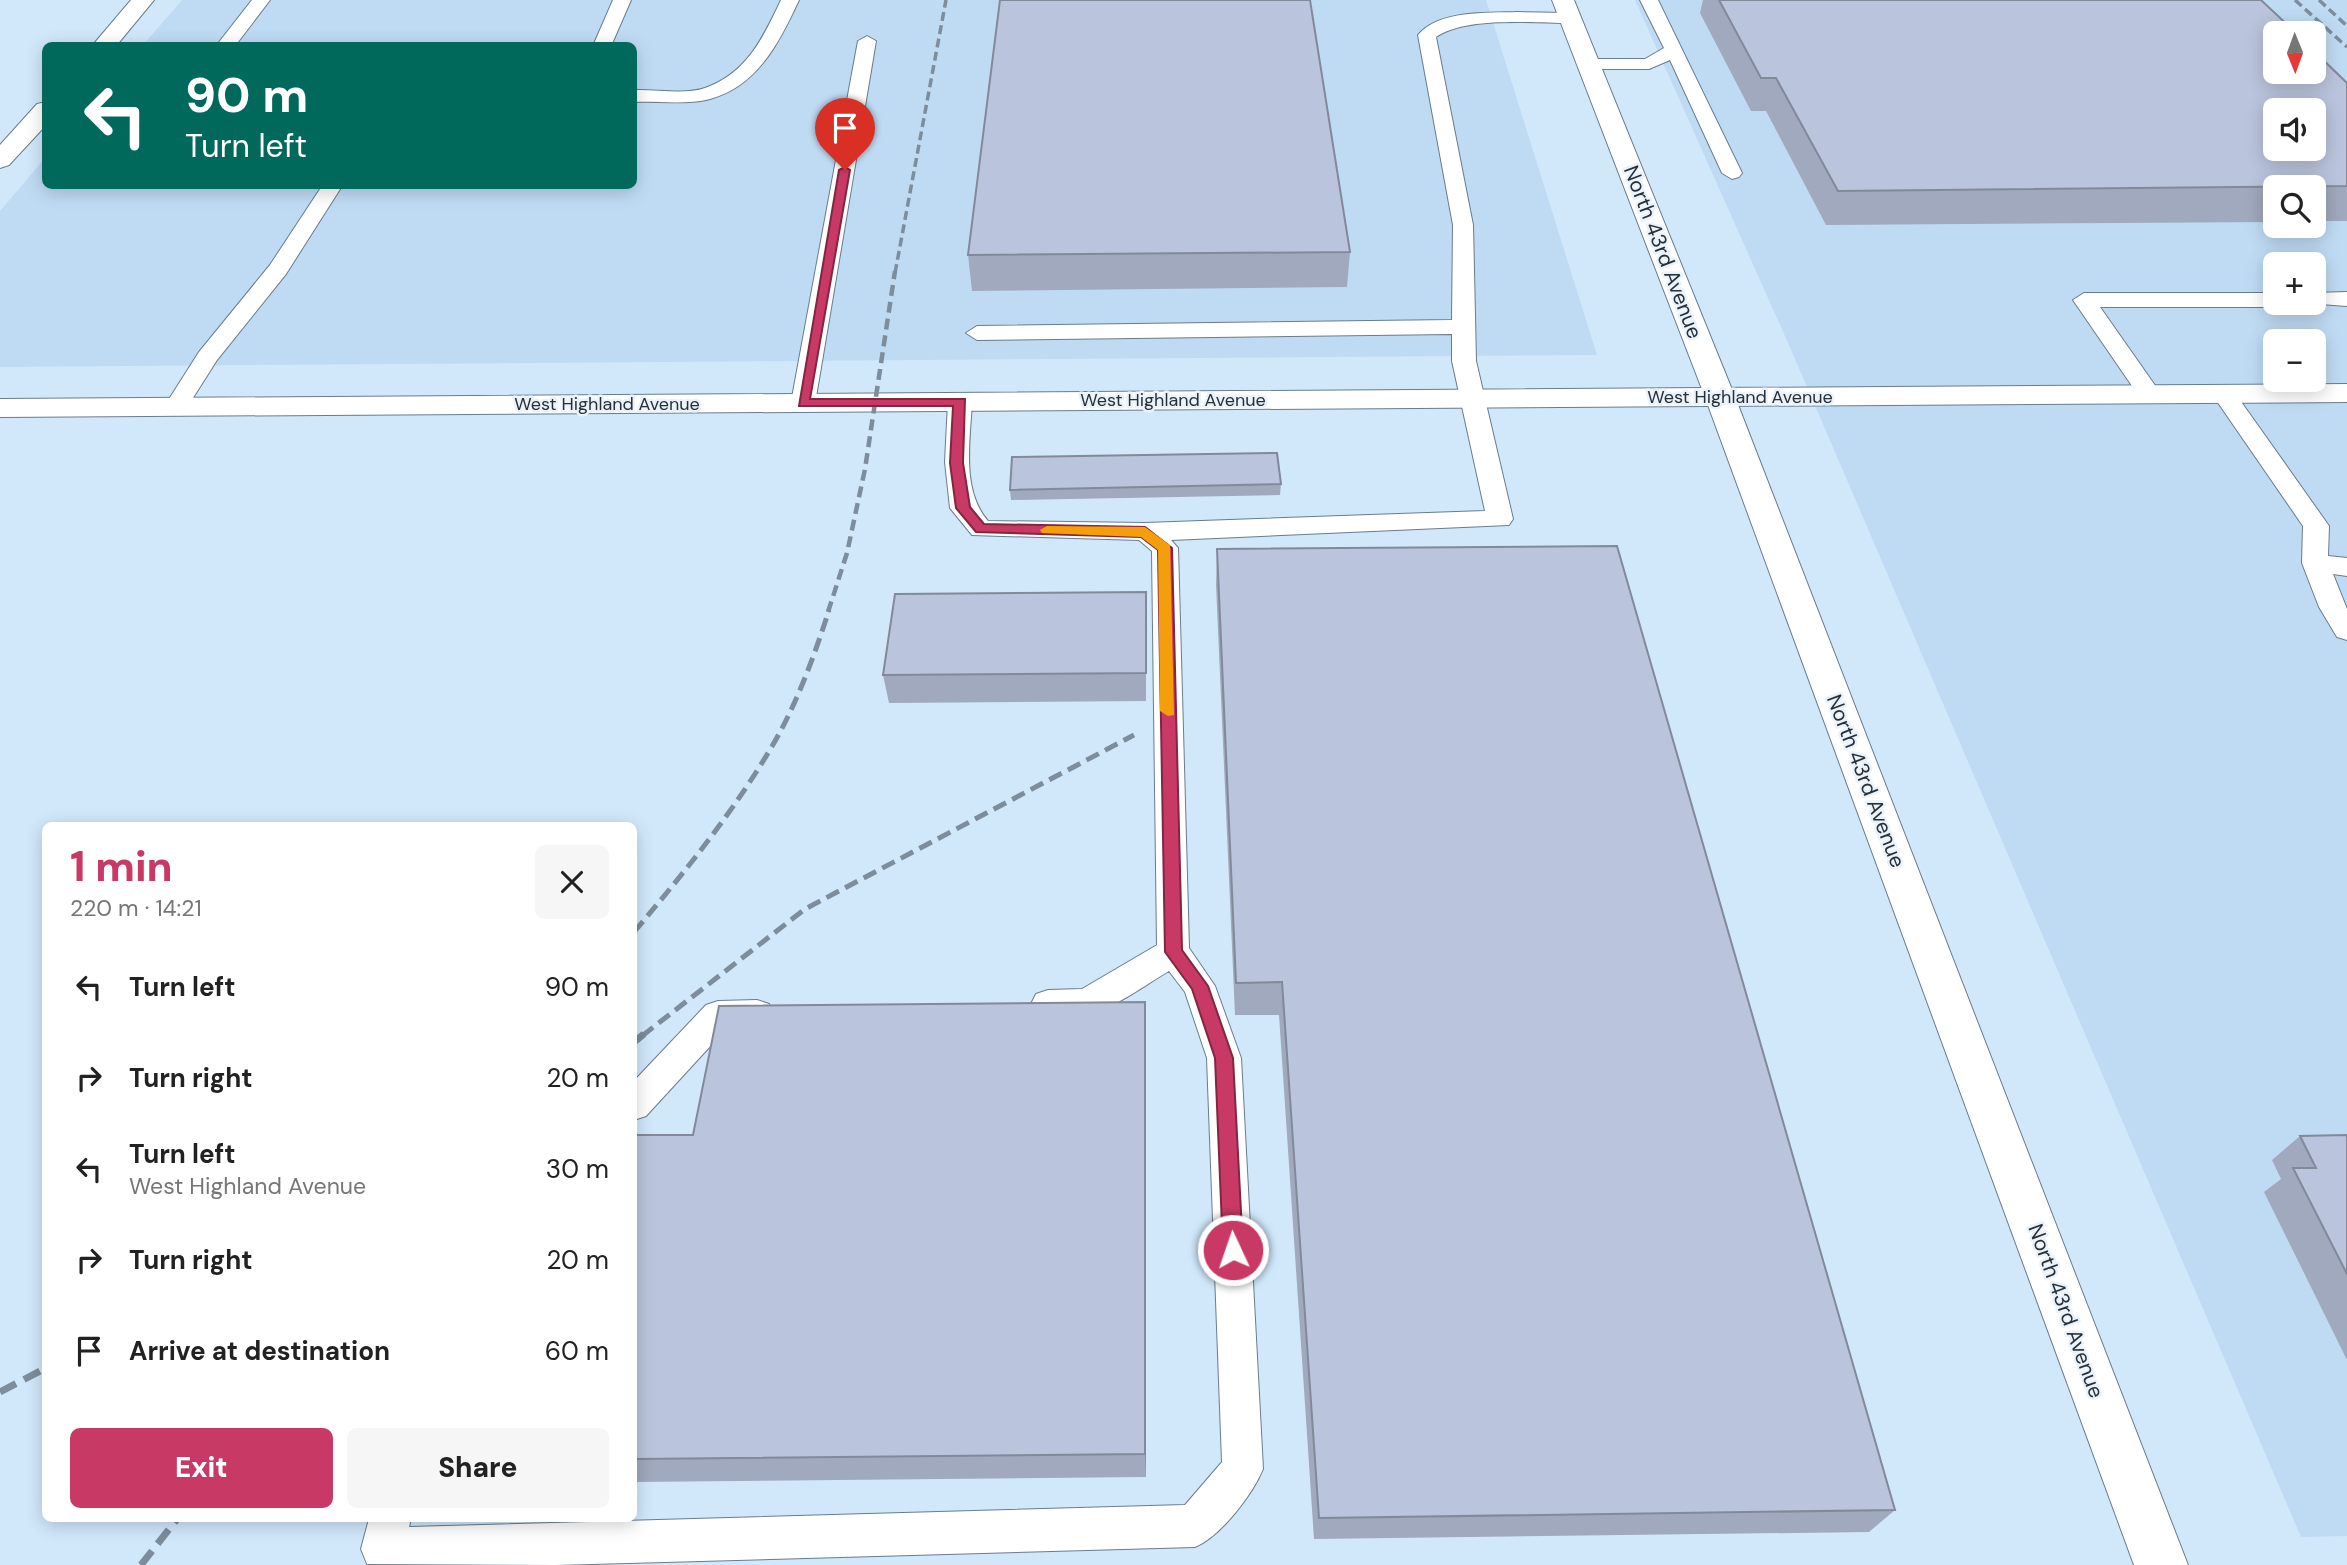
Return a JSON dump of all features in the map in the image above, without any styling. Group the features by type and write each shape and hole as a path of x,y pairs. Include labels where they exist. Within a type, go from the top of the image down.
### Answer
{"street":[{"path":"106,42 143,0"},
{"name":"North 43rd Avenue","path":"1567,9 1720,397 2161,1565"},
{"path":"0,160 40,121"},
{"name":"West Highland Avenue","path":"2,410 2347,393"}],"lane":[{"path":"228,42 261,0"},
{"path":"604,42 622,0"},
{"path":"637,96 707,94 750,70 776,30 790,0"},
{"path":"1649,0 1732,173"},
{"path":"960,402 957,463 963,508 981,529 1145,532 1500,519 1464,361 1463,225 1427,34 1439,26 1567,9"},
{"path":"803,403 867,41"},
{"path":"1589,64 1649,64 1674,50"},
{"path":"176,407 207,357 278,269 330,189"},
{"path":"2326,299 2347,299"},
{"path":"2150,394 2084,300 2263,300"},
{"path":"977,333 1463,327"},
{"path":"2224,394 2316,526 2315,563 2332,607 2347,630"},
{"path":"389,1522 382,1549 1195,1526 1243,1469 1224,1058 1199,986 1173,952 1165,548 1145,532"},
{"path":"2315,563 2347,567"},
{"path":"1019,1005 1087,1003 1173,952"},
{"path":"637,1102 718,1015 787,1013"}],"shaded area":[{"path":"182,0 1486,0 1597,355 0,367 0,211 42,162 42,189 637,189 637,42 146,42"},
{"path":"1635,0 2347,0 2347,1536 2301,1537 1792,352"}],"building":[{"path":"1000,0 1310,0 1350,252 968,255"},
{"path":"1719,0 2261,0 2283,21 2263,21 2263,84 2326,84 2326,63 2347,83 2347,186 2326,186 2326,175 2263,175 2263,187 1838,191 1776,78 1761,78"},
{"path":"1277,453 1281,484 1010,490 1012,457"},
{"path":"1617,546 1895,1510 1319,1518 1282,982 1236,983 1217,549"},
{"path":"1146,592 1146,673 883,675 895,594"},
{"path":"1145,1002 1145,1454 637,1459 637,1135 693,1135 719,1006"},
{"path":"2347,1135 2347,1274 2293,1168 2316,1168 2300,1136"}],"railway":[{"path":"895,273 946,0"},
{"path":"2295,0 2347,47"},
{"path":"2319,0 2347,26"},
{"path":"828,612 847,553 865,469 895,271"},
{"path":"637,928 689,866 771,748 804,681 829,610"},
{"path":"642,1036 805,909 1134,735"},
{"path":"637,1040 644,1034"},
{"path":"0,1392 42,1370"},
{"path":"141,1565 175,1522"}],"slow traffic":[{"path":"1047,530 1145,532 1165,548 1168,711"}],"route":[{"path":"845,170 803,403 960,402 957,463 963,508 981,529 1145,532 1165,548 1173,952 1199,986 1224,1058 1233,1250"}]}
